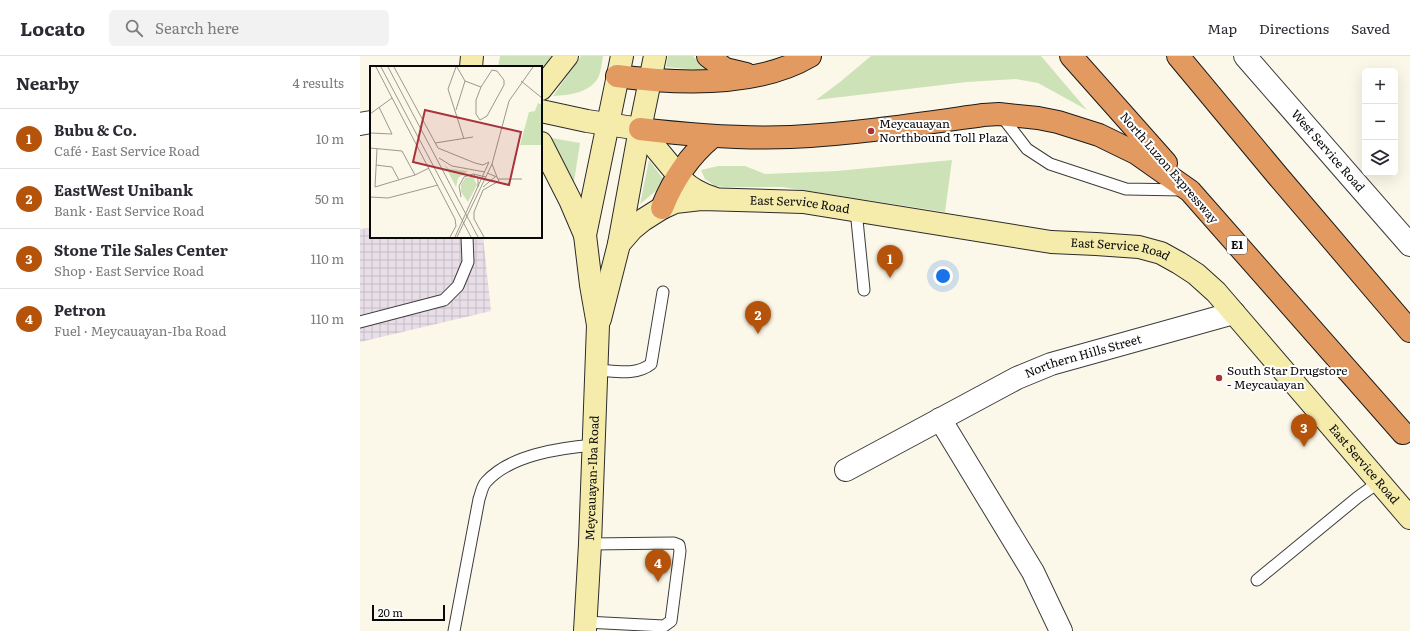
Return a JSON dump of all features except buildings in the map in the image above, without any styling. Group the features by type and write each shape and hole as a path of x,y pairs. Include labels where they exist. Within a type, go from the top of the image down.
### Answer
{"highway":[{"path":"708,56 725,69 755,76"},
{"path":"620,66 650,80 694,82 755,76 798,63 810,56"},
{"name":"North Luzon Expressway","path":"1071,56 1406,437"},
{"path":"1178,56 1276,176 1410,331"},
{"path":"640,129 712,136 763,138 840,134 983,115 999,114 1044,119 1099,135 1136,153 1190,191"},
{"path":"662,208 678,175 690,158 712,136"}],"main road":[{"path":"471,66 472,56"},
{"path":"542,88 567,56"},
{"name":"Meycauayan-Iba Road","path":"598,325 619,244 655,56"},
{"name":"Meycauayan-Iba Road","path":"585,627 590,544 598,325 591,285 585,235 620,66"},
{"path":"542,111 640,129"},
{"name":"East Service Road","path":"640,129 690,188 700,194 717,200"},
{"path":"542,145 570,200 585,235"},
{"name":"East Service Road","path":"619,244 632,229 643,220 675,202 688,200 769,200 804,202 1051,242 1138,247 1161,253 1179,262 1196,274 1216,292 1410,518"}],"street":[{"name":"West Service Road","path":"1245,56 1410,245"},
{"path":"360,124 370,122"},
{"name":"Northern Hills Street","path":"846,470 1017,378 1051,364 1234,313"},
{"path":"940,419 1032,572 1061,631"}],"lane":[{"path":"999,114 1027,149 1050,164 1126,189 1190,191"},
{"path":"856,210 864,290"},
{"path":"360,322 444,300 458,286 468,262 467,238"},
{"path":"597,370 630,372 645,370 652,364 664,292"},
{"path":"454,631 461,602 479,499 484,483 507,464 521,458 573,447 594,445"},
{"path":"1257,580 1358,497 1379,482"},
{"path":"585,627 664,626 668,624 670,621 680,551 679,545 674,543 590,544"}],"shaded area":[{"path":"370,228 370,238 483,238 491,311 360,342 360,229"}],"green space":[{"path":"500,56 555,56 542,76 542,66 498,66"},
{"path":"581,56 603,56 598,78 590,87 584,90 572,94 553,96"},
{"path":"668,56 693,56 708,71 666,67"},
{"path":"871,56 1041,56 1087,110 1038,83 1016,79 967,82 816,100"},
{"path":"546,137 580,143 573,188"},
{"path":"649,160 664,180 657,190 640,204"},
{"path":"952,160 945,212 782,187 715,186 705,179 701,170 718,166 745,166 765,174 837,171"}],"place":[{"name":"Meycauayan Northbound Toll Plaza","path":"871,131"},
{"name":"Bubu & Co.","path":"890,278"},
{"name":"EastWest Unibank","path":"758,334"},
{"name":"South Star Drugstore - Meycauayan","path":"1219,378"},
{"name":"Stone Tile Sales Center","path":"1304,447"},
{"name":"Petron","path":"658,582"}]}
